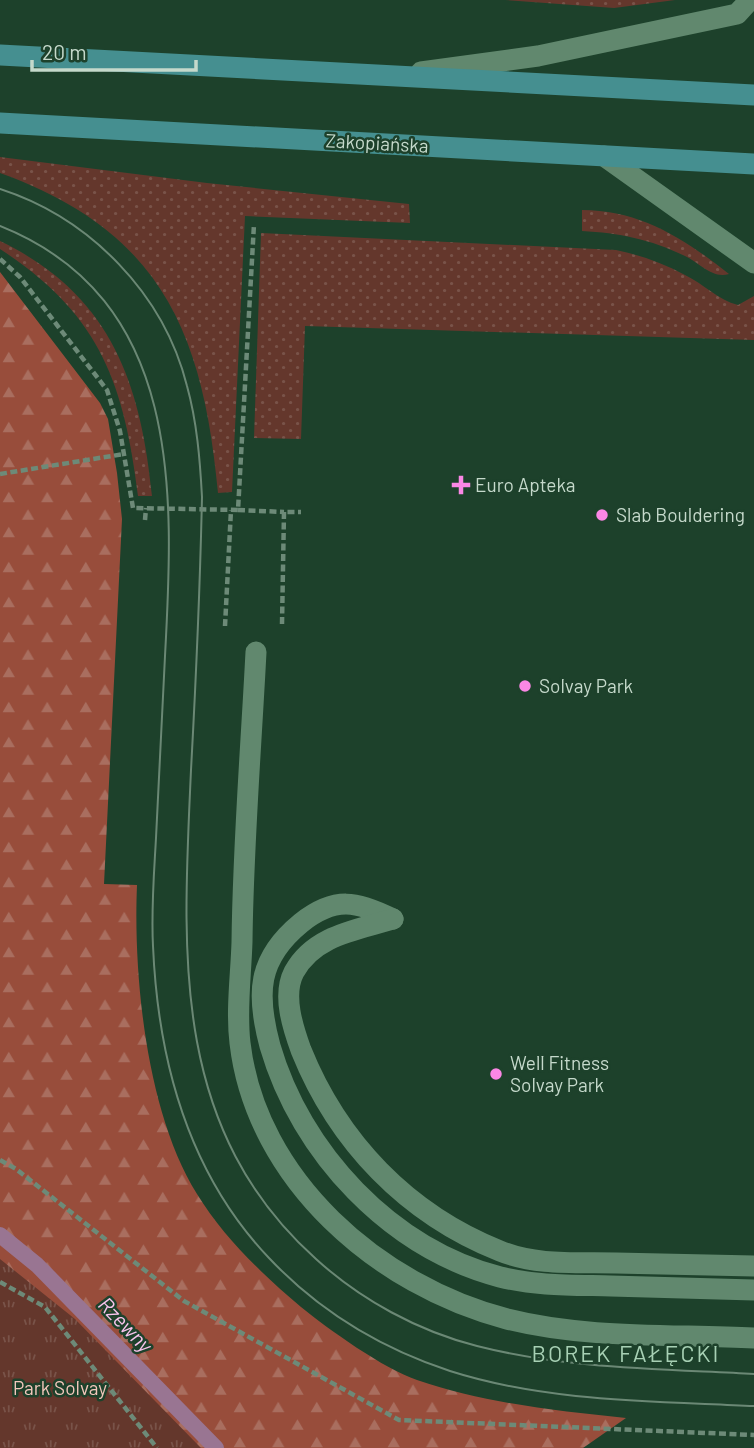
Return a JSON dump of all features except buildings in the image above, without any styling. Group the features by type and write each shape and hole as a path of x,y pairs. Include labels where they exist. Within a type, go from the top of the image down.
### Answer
{"main road":[{"path":"0,55 406,74 754,95"},
{"name":"Zakopiańska","path":"0,123 754,164"}],"lane":[{"path":"406,74 538,56 737,14 750,0"},
{"path":"604,156 754,263"},
{"path":"256,652 243,887 240,1042 253,1098 275,1144 299,1184 327,1217 359,1246 412,1279 477,1309 535,1324 592,1331 754,1338"},
{"path":"754,1266 554,1262 502,1252 431,1214 390,1182 357,1149 324,1101 296,1036 288,1003 293,974 305,957 320,944 342,933 393,919 361,903 322,909 290,932 270,956 261,993 263,1021 273,1055 298,1117 319,1149 374,1208 425,1244 499,1276 555,1285 754,1290"}],"path":[{"path":"238,510 254,224"},
{"path":"0,258 20,277 96,373 112,401 133,508 301,512"},
{"path":"0,474 124,454"},
{"path":"145,520 146,508"},
{"path":"230,510 224,650 281,654 284,512"},
{"path":"0,1160 16,1169 184,1301 398,1420 754,1435"},
{"path":"0,1282 45,1307 157,1448"}],"green space":[{"path":"505,0 675,0 614,8"},
{"path":"0,157 207,183 409,204 410,223 245,216 232,492 218,493 211,435 200,383 185,336 164,294 136,257 100,225 55,197 0,173"},
{"path":"582,210 623,215 661,229 696,249 729,274 712,272 685,256 647,241 609,233 582,231"},
{"path":"261,233 616,250 668,267 731,303 738,305 754,296 754,340 305,326 301,439 254,438"},
{"path":"0,241 38,262 69,287 94,315 113,346 128,379 139,416 152,496 138,496 125,419 115,385 101,354 84,326 62,299 0,249"},
{"path":"0,272 100,403 108,419 122,519 104,884 137,885 138,961 147,1044 155,1086 180,1162 208,1210 231,1240 258,1268 312,1316 389,1367 417,1380 468,1395 547,1409 626,1418 583,1448 0,1448"},
{"name":"Park Solvay","path":"0,1259 75,1319 201,1448 0,1448"}],"waterway":[{"name":"Rzewny","path":"0,1235 37,1265 216,1448"}],"tram line":[{"path":"0,189 33,202 64,219 93,240 119,264 161,320 176,352 187,386 198,441 202,497 186,904 188,969 195,1032 210,1094 233,1152 268,1207 316,1259 371,1301 433,1332 511,1354 580,1364 754,1374"},
{"path":"0,226 60,259 104,301 135,351 154,407 165,467 169,530 153,906 156,989 171,1073 183,1113 217,1190 241,1225 269,1258 309,1295 352,1326 424,1362 524,1389 639,1401 754,1406"}],"place":[{"name":"Euro Apteka","path":"461,485"},
{"name":"Slab Bouldering","path":"602,515"},
{"name":"Solvay Park","path":"525,686"},
{"name":"Well Fitness Solvay Park","path":"496,1074"}],"district":[{"name":"BOREK FAŁĘCKI","path":"626,1354"}]}
